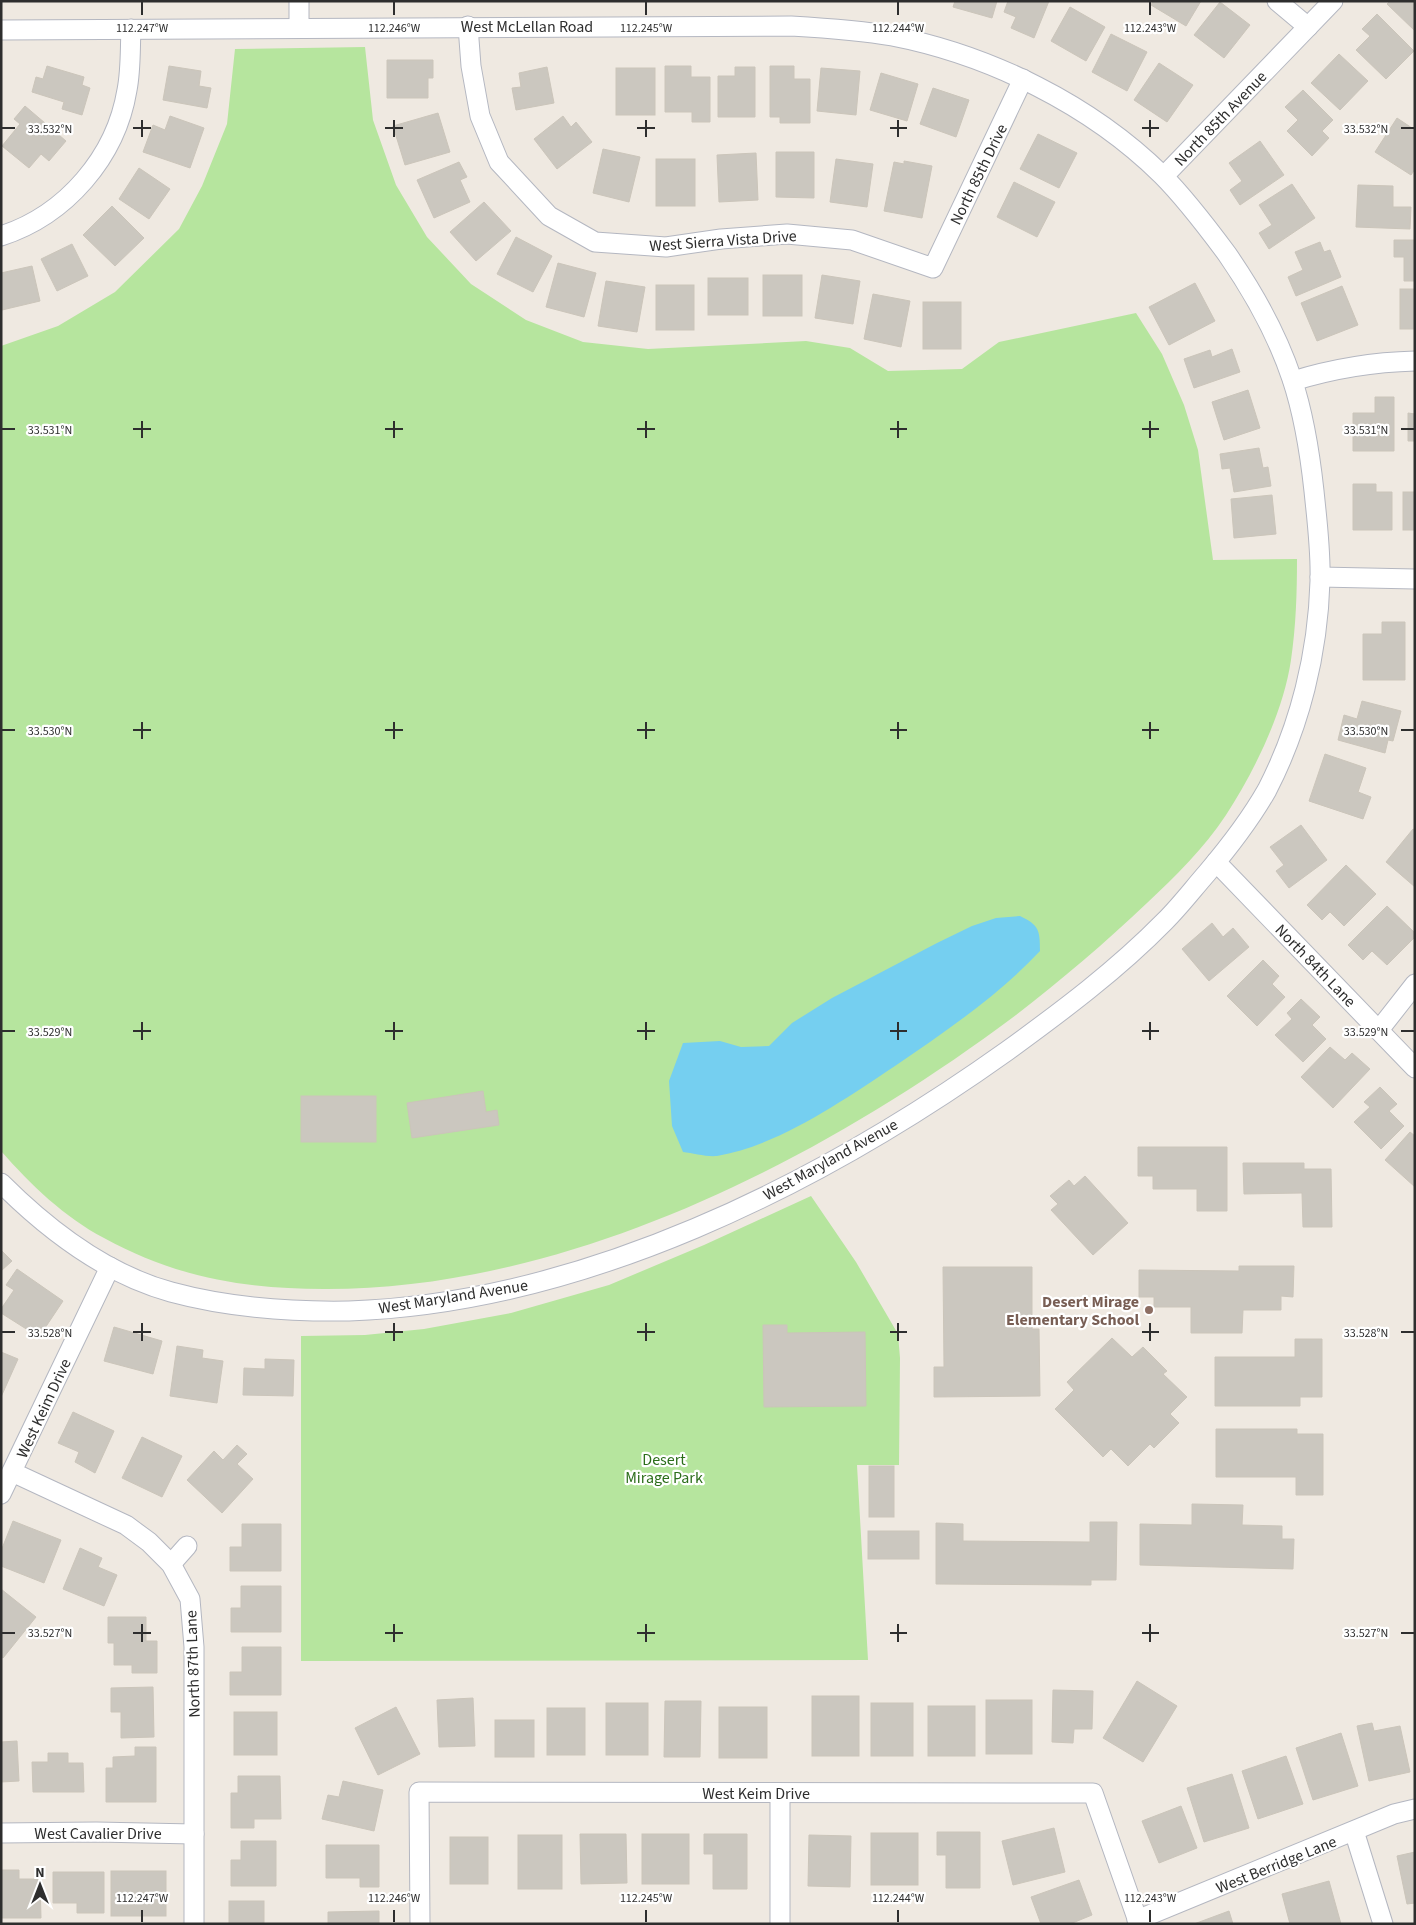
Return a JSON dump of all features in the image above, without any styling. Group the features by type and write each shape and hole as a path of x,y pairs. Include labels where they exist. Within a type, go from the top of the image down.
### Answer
{"street":[{"path":"299,1 300,28"},
{"path":"1277,1 1308,27"},
{"name":"North 85th Avenue","path":"1320,577 1312,466 1293,381 1263,312 1243,277 1206,225 1164,176 1333,1"},
{"name":"West McLellan Road","path":"1,30 468,26 791,26 846,29 893,36 932,45 1023,79 1086,116 1123,141 1164,176"},
{"name":"West Sierra Vista Drive","path":"468,26 471,66 480,116 499,162 549,216 595,242 666,247 721,239 787,234 852,240 932,268"},
{"path":"1,236 20,230 56,208 94,170 116,126 127,90 131,29"},
{"name":"North 85th Drive","path":"932,268 1023,79"},
{"path":"1293,381 1319,373 1360,366 1415,361"},
{"path":"1320,577 1415,579"},
{"name":"West Maryland Avenue","path":"1,1183 40,1220 65,1240 110,1268 165,1291 223,1304 272,1310 321,1311 370,1310 413,1306 474,1296 546,1280 615,1259 698,1226 767,1195 877,1135 968,1078 1058,1014 1124,960 1169,917 1234,839 1266,792 1289,740 1305,688 1314,650 1320,577"},
{"name":"North 84th Lane","path":"1216,862 1415,1068"},
{"path":"1379,1030 1415,984"},
{"name":"West Keim Drive","path":"1,1494 110,1268"},
{"name":"North 87th Lane","path":"12,1472 126,1525 149,1542 171,1564 190,1599 194,1647 194,1924"},
{"path":"171,1564 187,1546"},
{"name":"West Keim Drive","path":"420,1924 419,1792 1093,1793 1138,1922"},
{"path":"780,1793 780,1924"},
{"name":"West Berridge Lane","path":"1138,1922 1394,1814 1415,1809"},
{"path":"1354,1831 1383,1924"},
{"name":"West Cavalier Drive","path":"1,1833 194,1834"}],"green space":[{"path":"365,47 373,120 396,185 427,237 471,284 526,320 583,342 648,349 806,341 850,348 888,371 962,369 999,342 1136,313 1162,354 1184,405 1198,450 1213,560 1297,559 1295,622 1287,680 1275,720 1237,798 1208,839 1189,861 1131,918 1081,962 1012,1018 937,1071 858,1121 774,1167 687,1207 598,1241 507,1267 416,1284 324,1289 266,1287 211,1278 184,1271 157,1262 104,1238 89,1230 62,1210 24,1176 1,1151 1,346 58,326 115,292 179,229 202,186 227,124 235,49"},
{"name":"Desert Mirage Park","path":"811,1196 856,1262 898,1334 900,1358 899,1465 857,1465 868,1660 301,1661 301,1336 365,1335 424,1329 511,1313 609,1285 704,1245"}],"water":[{"path":"1020,916 1035,925 1040,938 1040,951 989,998 933,1040 832,1107 787,1132 741,1150 717,1156 683,1152 672,1126 669,1081 683,1043 720,1041 741,1047 769,1046 792,1023 832,998 937,943 972,926 996,918"}],"building":[{"path":"955,1 997,1 992,18 953,7"},
{"path":"1008,1 1049,1 1034,38 1011,28 1016,17 1004,12"},
{"path":"1153,1 1201,1 1186,26 1151,5"},
{"path":"1390,1 1415,1 1415,31 1387,4"},
{"path":"1220,2 1250,25 1224,58 1194,35"},
{"path":"1070,7 1105,27 1086,61 1051,41"},
{"path":"1377,14 1414,51 1386,79 1356,50 1370,36 1362,29"},
{"path":"1111,34 1147,52 1127,91 1092,72"},
{"path":"1339,54 1368,81 1340,110 1311,83"},
{"path":"387,60 433,60 433,78 428,78 428,98 387,98"},
{"path":"1159,63 1193,85 1167,122 1134,100"},
{"path":"47,66 84,77 82,85 90,88 82,115 62,109 64,102 32,92 36,77 43,79"},
{"path":"169,66 201,71 199,86 211,88 207,108 163,100"},
{"path":"665,66 691,66 691,77 710,77 710,122 692,122 692,112 665,112"},
{"path":"770,66 794,66 794,79 810,79 810,123 780,123 780,117 770,117"},
{"path":"547,67 554,103 516,110 512,88 521,87 519,73"},
{"path":"735,67 755,67 755,117 718,117 718,76 735,76"},
{"path":"616,68 655,68 655,115 616,115"},
{"path":"821,68 860,71 856,115 817,111"},
{"path":"881,73 918,84 907,121 870,110"},
{"path":"933,88 969,100 956,137 920,124"},
{"path":"1303,90 1333,120 1322,131 1329,138 1312,156 1287,131 1298,120 1285,107"},
{"path":"25,106 66,141 49,161 41,154 29,168 2,146 20,124 14,119"},
{"path":"438,113 450,152 405,165 393,126"},
{"path":"170,116 204,128 190,168 143,152 153,125 165,130"},
{"path":"563,116 571,127 576,122 592,142 557,169 534,139"},
{"path":"1397,118 1415,130 1415,169 1411,175 1375,152"},
{"path":"1038,134 1077,153 1059,188 1020,169"},
{"path":"1260,141 1284,175 1240,205 1230,190 1242,181 1229,163"},
{"path":"603,149 640,157 629,202 593,193"},
{"path":"776,152 814,152 814,198 776,197"},
{"path":"756,153 758,200 719,202 717,155"},
{"path":"656,159 695,159 695,206 656,206"},
{"path":"836,159 873,164 867,207 830,202"},
{"path":"904,161 932,166 922,218 884,211 894,162 904,164"},
{"path":"459,162 467,177 460,180 470,202 434,218 417,180"},
{"path":"139,168 170,189 149,219 119,199"},
{"path":"1014,182 1055,202 1037,237 997,217"},
{"path":"1292,184 1315,218 1269,249 1259,233 1272,225 1259,205"},
{"path":"1358,185 1393,186 1393,207 1411,207 1410,229 1356,227"},
{"path":"484,202 511,231 476,261 450,232"},
{"path":"112,206 144,238 115,266 83,235"},
{"path":"516,237 552,256 533,292 497,274"},
{"path":"1394,240 1415,240 1415,281 1404,281 1404,257 1394,257"},
{"path":"1320,242 1324,252 1330,250 1341,277 1296,296 1288,277 1303,270 1295,252"},
{"path":"72,244 88,276 57,291 41,259"},
{"path":"558,263 596,273 584,317 546,307"},
{"path":"32,266 40,301 2,310 1,273"},
{"path":"763,275 802,275 802,316 763,316"},
{"path":"822,275 860,281 853,324 815,318"},
{"path":"708,278 748,278 748,315 708,315"},
{"path":"606,281 645,287 637,332 598,326"},
{"path":"1195,283 1215,321 1169,345 1149,307"},
{"path":"656,285 694,285 694,330 656,330"},
{"path":"1342,286 1358,325 1317,341 1301,303"},
{"path":"1400,289 1415,289 1415,329 1400,329"},
{"path":"873,294 910,301 901,347 864,339"},
{"path":"923,302 961,302 961,349 923,349"},
{"path":"1232,349 1240,372 1194,388 1184,359 1210,350 1212,357"},
{"path":"1248,390 1260,428 1224,440 1212,402"},
{"path":"1375,397 1394,397 1394,451 1353,451 1353,413 1375,413"},
{"path":"1408,413 1415,414 1415,441 1408,441"},
{"path":"1259,448 1263,468 1268,467 1271,486 1234,492 1230,468 1222,469 1220,454"},
{"path":"1353,484 1376,484 1376,492 1392,492 1392,530 1353,530"},
{"path":"1403,492 1415,492 1415,530 1403,530"},
{"path":"1272,495 1276,534 1234,538 1231,499"},
{"path":"1382,622 1405,622 1405,680 1363,680 1363,634 1382,634"},
{"path":"1362,701 1401,711 1393,741 1388,740 1385,753 1338,740 1344,715 1357,719"},
{"path":"1325,754 1366,768 1358,792 1371,797 1363,819 1309,801"},
{"path":"1301,825 1327,860 1289,888 1276,871 1284,865 1270,847"},
{"path":"1413,829 1415,830 1415,887 1386,862"},
{"path":"1346,865 1376,894 1344,926 1330,912 1322,920 1307,905"},
{"path":"1387,906 1415,933 1415,937 1387,965 1372,951 1363,960 1348,945"},
{"path":"1212,923 1223,937 1233,928 1249,947 1209,981 1182,949"},
{"path":"1263,960 1279,976 1272,984 1285,997 1257,1026 1227,996"},
{"path":"1301,999 1320,1017 1312,1025 1326,1039 1303,1062 1275,1035 1292,1019 1287,1013"},
{"path":"1330,1047 1345,1060 1352,1053 1370,1069 1333,1108 1301,1077"},
{"path":"1380,1087 1397,1104 1389,1111 1404,1126 1381,1149 1354,1122 1370,1107 1364,1102"},
{"path":"483,1091 486,1112 497,1110 499,1125 412,1138 407,1103"},
{"path":"301,1096 376,1096 376,1142 301,1142"},
{"path":"1410,1132 1415,1136 1415,1187 1385,1160"},
{"path":"1138,1147 1227,1147 1227,1211 1197,1211 1197,1189 1153,1189 1153,1176 1138,1176"},
{"path":"1243,1163 1304,1163 1304,1169 1331,1169 1332,1227 1303,1227 1302,1193 1244,1194"},
{"path":"1085,1176 1128,1223 1093,1255 1051,1210 1058,1204 1050,1196 1069,1180 1074,1186"},
{"path":"1,1250 12,1261 1,1271"},
{"path":"1239,1266 1294,1266 1293,1297 1281,1296 1281,1310 1243,1310 1242,1333 1191,1333 1191,1307 1154,1307 1154,1297 1139,1297 1139,1270 1239,1271"},
{"path":"943,1267 1032,1267 1032,1329 1039,1329 1040,1396 934,1397 934,1367 944,1367"},
{"path":"17,1269 63,1301 39,1337 1,1313 1,1309 14,1290 6,1285"},
{"path":"763,1325 787,1325 787,1333 865,1332 866,1406 764,1407"},
{"path":"114,1327 162,1341 153,1374 104,1361"},
{"path":"1112,1338 1132,1357 1143,1347 1167,1371 1163,1374 1187,1397 1170,1414 1179,1423 1154,1448 1150,1444 1128,1466 1111,1449 1103,1457 1055,1409 1074,1390 1067,1382"},
{"path":"1295,1339 1322,1339 1322,1397 1300,1397 1300,1406 1215,1406 1215,1357 1295,1357"},
{"path":"177,1346 203,1350 202,1358 223,1361 217,1403 170,1396"},
{"path":"1,1352 18,1359 1,1397"},
{"path":"265,1359 294,1360 293,1396 243,1395 244,1368 265,1369"},
{"path":"73,1412 114,1431 95,1473 75,1462 79,1452 58,1443"},
{"path":"1216,1429 1297,1429 1297,1434 1323,1434 1323,1495 1296,1495 1296,1477 1216,1477"},
{"path":"142,1437 182,1456 162,1497 122,1478"},
{"path":"237,1445 247,1454 237,1464 253,1479 222,1513 187,1480 214,1451 223,1460"},
{"path":"869,1466 894,1466 894,1517 869,1517"},
{"path":"1192,1504 1243,1505 1242,1525 1282,1526 1282,1539 1294,1539 1293,1569 1140,1565 1140,1524 1192,1525"},
{"path":"13,1521 61,1540 44,1583 1,1566 1,1551"},
{"path":"1090,1522 1117,1522 1116,1580 1091,1580 1091,1585 936,1584 936,1523 963,1524 963,1541 1090,1542"},
{"path":"242,1524 281,1524 281,1571 230,1571 230,1547 242,1547"},
{"path":"868,1531 919,1531 919,1559 868,1559"},
{"path":"80,1548 102,1558 98,1567 117,1575 104,1606 63,1589"},
{"path":"241,1586 281,1586 281,1632 231,1632 231,1608 241,1608"},
{"path":"1,1589 36,1617 3,1658 1,1657"},
{"path":"108,1617 146,1617 146,1641 157,1641 157,1673 132,1673 132,1665 114,1665 114,1643 108,1643"},
{"path":"242,1647 281,1647 281,1695 230,1695 230,1672 242,1672"},
{"path":"1137,1681 1177,1706 1143,1762 1103,1738"},
{"path":"153,1687 154,1737 121,1738 121,1712 111,1712 111,1688"},
{"path":"1053,1690 1093,1691 1092,1729 1074,1729 1073,1743 1052,1742"},
{"path":"812,1696 859,1696 859,1756 812,1756"},
{"path":"473,1698 475,1746 439,1747 437,1700"},
{"path":"986,1700 1032,1700 1032,1754 986,1754"},
{"path":"665,1701 701,1701 700,1757 664,1757"},
{"path":"606,1703 648,1703 648,1755 606,1755"},
{"path":"871,1703 913,1703 913,1756 871,1756"},
{"path":"928,1706 975,1706 975,1756 928,1756"},
{"path":"396,1707 420,1754 378,1775 355,1728"},
{"path":"719,1707 767,1707 767,1758 719,1758"},
{"path":"547,1708 585,1708 585,1755 547,1755"},
{"path":"234,1712 277,1712 277,1755 234,1755"},
{"path":"495,1720 534,1720 534,1757 495,1757"},
{"path":"1372,1723 1374,1731 1400,1726 1410,1772 1369,1781 1357,1726"},
{"path":"1341,1733 1358,1786 1313,1800 1296,1748"},
{"path":"17,1741 19,1781 1,1782 1,1742"},
{"path":"135,1747 156,1747 156,1802 106,1802 106,1768 113,1768 113,1757 135,1756"},
{"path":"48,1753 68,1753 68,1763 83,1763 84,1792 33,1792 32,1762 48,1762"},
{"path":"1286,1756 1303,1804 1258,1819 1242,1771"},
{"path":"1232,1774 1249,1828 1204,1842 1187,1788"},
{"path":"238,1776 280,1776 281,1819 254,1819 254,1828 231,1828 231,1793 238,1793"},
{"path":"343,1781 383,1790 374,1831 322,1819 328,1795 339,1797"},
{"path":"1181,1806 1197,1848 1159,1863 1142,1821"},
{"path":"1054,1828 1065,1872 1013,1885 1002,1841"},
{"path":"937,1832 980,1832 980,1888 946,1888 946,1855 937,1855"},
{"path":"871,1833 918,1833 918,1885 871,1885"},
{"path":"580,1834 626,1834 627,1883 581,1884"},
{"path":"642,1834 689,1834 689,1884 642,1884"},
{"path":"704,1834 747,1834 747,1889 713,1889 713,1854 704,1854"},
{"path":"518,1835 562,1835 562,1889 518,1889"},
{"path":"809,1835 851,1836 850,1887 808,1886"},
{"path":"450,1837 488,1837 488,1884 450,1884"},
{"path":"241,1841 276,1841 276,1886 231,1886 231,1860 241,1860"},
{"path":"326,1845 379,1845 379,1887 360,1887 360,1878 326,1878"},
{"path":"1415,1852 1415,1903 1407,1904 1397,1856"},
{"path":"1,1870 19,1870 19,1879 40,1879 41,1918 1,1918"},
{"path":"111,1871 166,1871 166,1916 111,1916"},
{"path":"53,1872 104,1872 104,1913 77,1913 77,1903 53,1903"},
{"path":"1079,1880 1092,1915 1070,1924 1041,1924 1031,1897"},
{"path":"1329,1881 1341,1924 1290,1924 1282,1894"},
{"path":"229,1901 264,1901 264,1924 229,1924"},
{"path":"379,1911 379,1924 328,1924 328,1912"},
{"path":"1229,1911 1233,1924 1194,1924"}],"place":[{"name":"Desert Mirage Elementary School","path":"1149,1310"}]}
